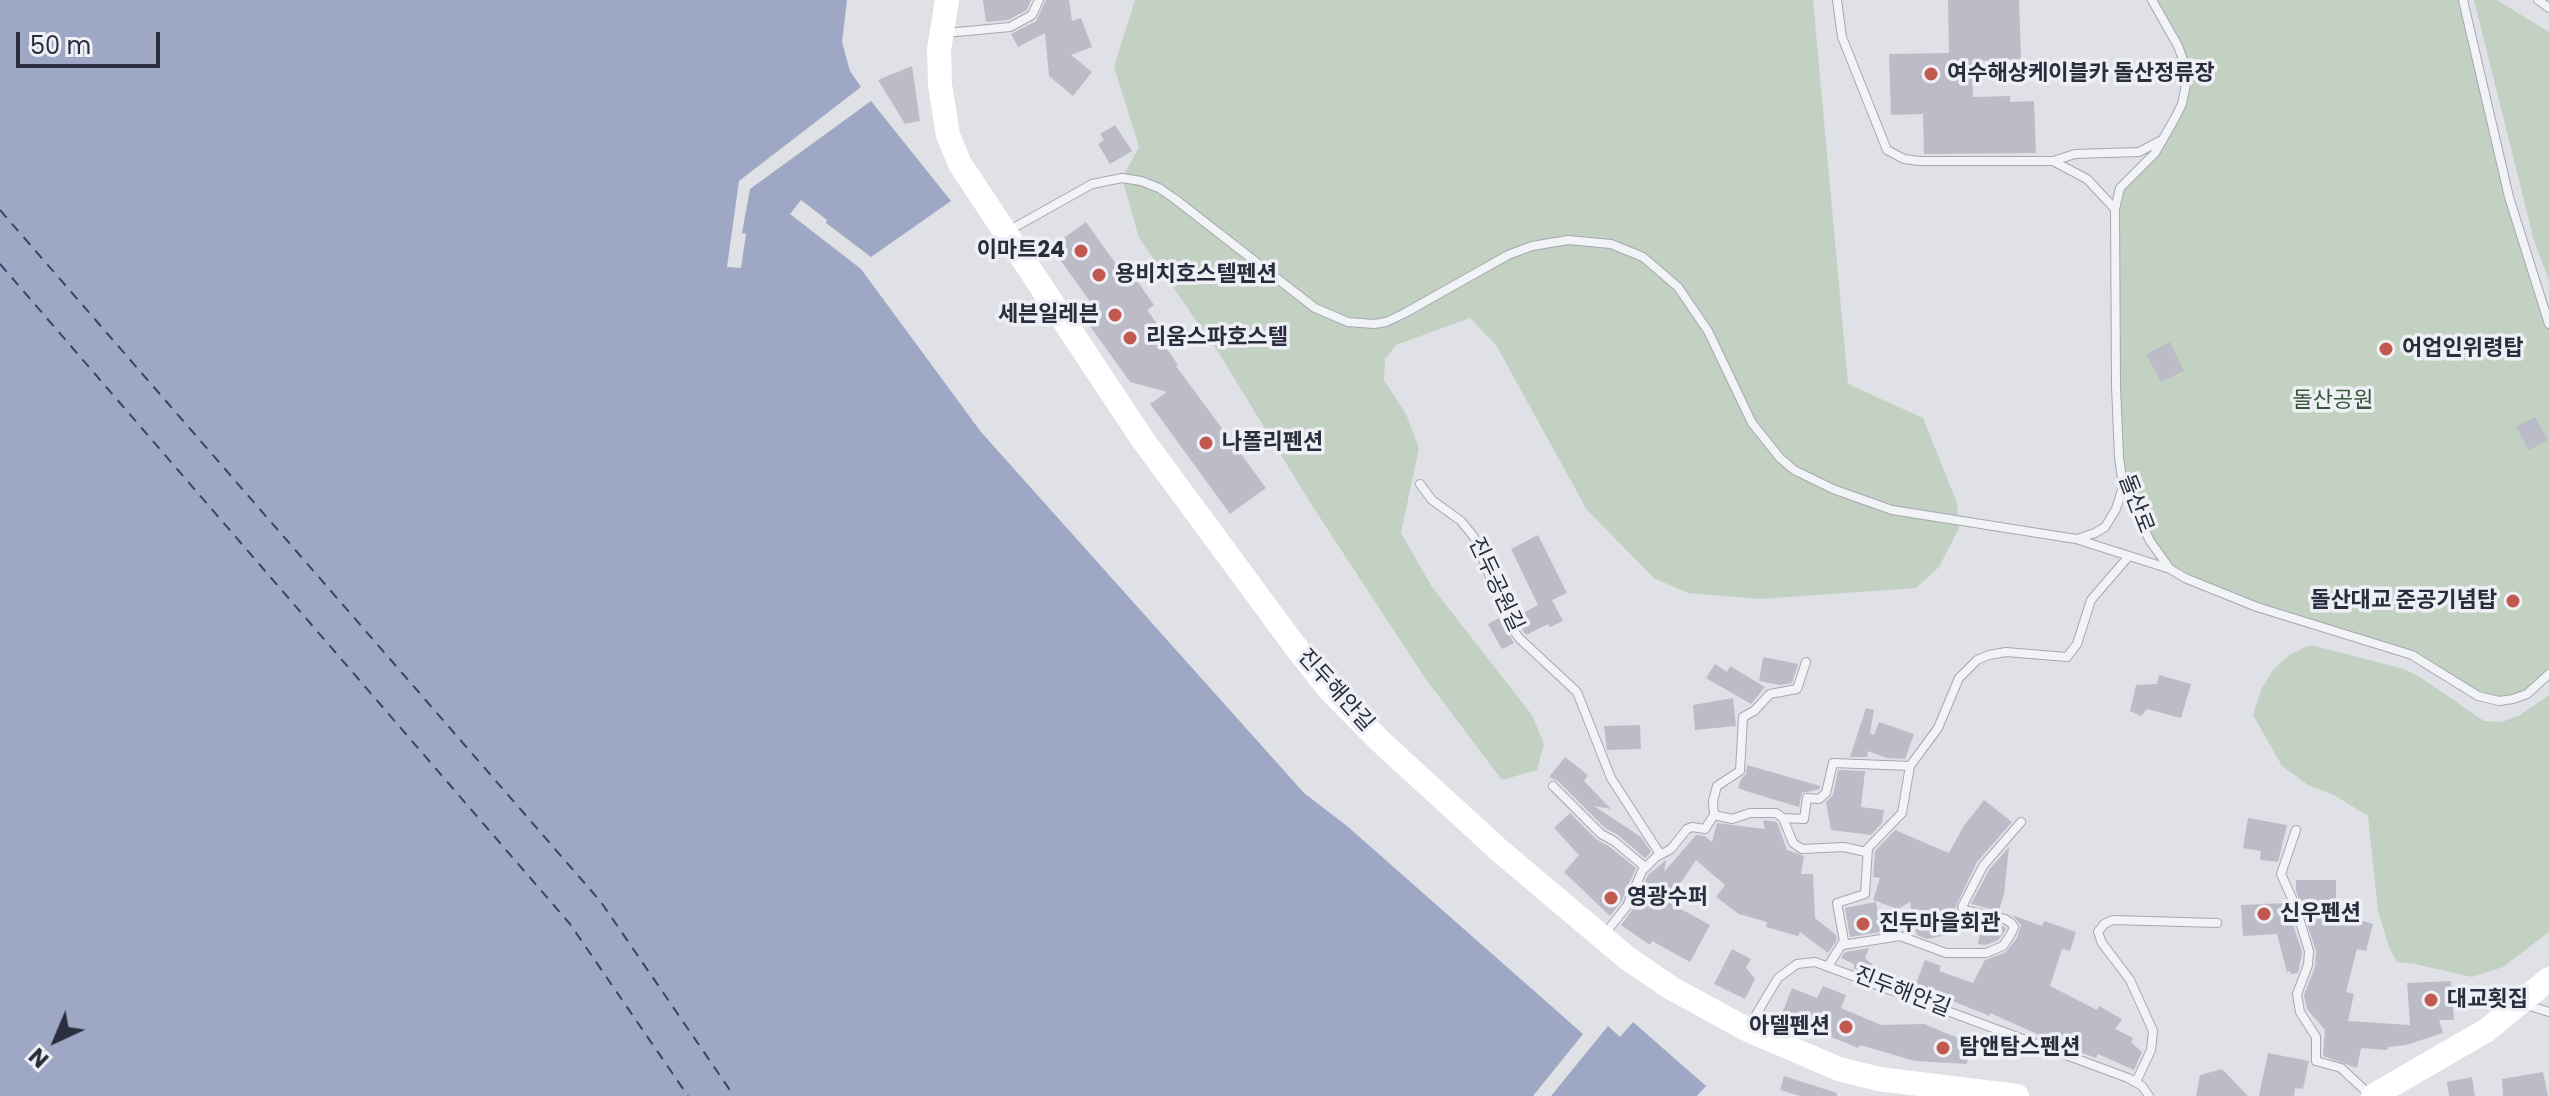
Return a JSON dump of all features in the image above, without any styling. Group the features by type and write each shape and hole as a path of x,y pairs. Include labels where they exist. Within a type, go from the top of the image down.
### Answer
{"street":[{"name":"진두해안길","path":"947,0 941,33 940,85 952,149 1004,233 1143,440 1328,688 1380,741 1500,851 1627,958 1671,988 1748,1030 1839,1069 1860,1075 2017,1096"},
{"path":"2371,1096 2487,1030 2549,979"}],"lane":[{"path":"941,33 1010,27 1032,15 1039,0"},
{"path":"1837,0 1842,37 1880,138 1893,155 1919,161 2053,161 2075,154 2139,152 2161,141"},
{"name":"돌산로","path":"2152,0 2186,68 2186,85 2182,104 2161,141 2149,160 2120,188 2115,209 2117,412 2123,486 2150,541 2170,569 2201,585 2245,603 2412,655 2467,691 2489,700 2519,698 2549,674"},
{"path":"2463,0 2509,197 2549,324"},
{"path":"2538,0 2549,8"},
{"path":"2053,161 2087,179 2115,209"},
{"path":"1004,233 1092,184 1122,178 1141,181 1175,199 1315,308 1348,322 1374,324 1405,313 1508,255 1532,246 1568,240 1619,246 1643,257 1678,287 1708,331 1752,423 1780,458 1794,470 1833,489 1892,510 2076,539 2170,569"},
{"name":"진두공원길","path":"1420,484 1432,500 1461,521 1474,537 1508,622 1519,638 1577,692 1611,778 1660,854"},
{"path":"2076,539 2095,533 2108,522 2123,486"},
{"path":"1748,1030 1773,983 1787,969 1805,962 1828,966 1843,945 1836,905 1839,901 1865,894 1866,852 1870,844 1902,813 1910,766 1938,728 1959,678 1977,660 2006,652 2067,657 2072,654 2087,607 2129,556"},
{"path":"1602,937 1627,906 1637,877 1645,867 1671,849 1687,829 1705,829 1714,815 1717,786 1740,771 1743,717 1754,711 1770,694 1797,689 1806,662"},
{"path":"1714,815 1732,819 1750,813 1770,812 1783,818 1804,819 1807,798 1819,799 1829,788 1833,763 1910,766"},
{"path":"1553,786 1601,834 1645,867"},
{"path":"1783,818 1798,848 1844,847 1866,852"},
{"path":"1843,945 1900,936 1946,953 1986,953 2003,946 2014,927 2011,923 1962,907 1977,875 2021,822"},
{"path":"2296,830 2281,874 2295,905 2309,951 2308,965 2296,997 2300,1012 2316,1037 2316,1061 2346,1070 2371,1096"},
{"path":"2136,1082 2151,1050 2153,1031 2130,980 2098,936 2101,928 2113,920 2217,923"},
{"name":"진두해안길","path":"1828,966 2136,1082 2149,1096"},
{"path":"2521,1003 2549,1012"}],"green space":[{"path":"1135,0 1813,0 1848,384 1923,418 1957,503 1959,528 1939,567 1916,588 1760,599 1688,593 1654,578 1587,510 1496,345 1470,318 1396,345 1385,359 1384,380 1406,414 1419,448 1401,533 1432,587 1532,715 1544,744 1537,770 1502,780 1425,678 1311,504 1220,355 1139,238 1122,178 1139,147 1114,67"},
{"name":"돌산공원","path":"2152,0 2463,0 2509,197 2549,323 2549,674 2527,694 2489,700 2426,662 2257,607 2170,569 2150,541 2121,472 2115,209 2126,181 2149,160 2175,118 2186,68"},
{"path":"2474,0 2497,0 2549,32 2549,280 2534,241"},
{"path":"2310,645 2404,669 2484,721 2502,722 2520,715 2549,695 2549,932 2503,967 2472,977 2397,962 2378,911 2368,816 2334,795 2308,785 2282,766 2253,715 2261,690 2272,671 2289,655"}],"water":[{"path":"0,0 847,0 842,42 850,71 861,87 739,181 727,267 741,268 746,234 742,233 750,189 871,101 951,201 871,257 801,200 790,214 861,269 981,432 1304,793 1347,826 1583,1034 1533,1096 0,1096"},
{"path":"1633,1022 1706,1086 1697,1096 1551,1096 1608,1026 1620,1037"}],"building":[{"path":"983,0 1031,0 1027,10 1008,20 986,22"},
{"path":"1046,0 1069,0 1072,21 1081,18 1092,47 1071,55 1092,72 1073,96 1049,76 1045,33 1018,47 1011,34 1036,21"},
{"name":"여수해상케이블카 돌산정류장","path":"1948,0 2019,0 2021,60 1972,61 1973,97 2010,96 2010,102 2034,101 2036,153 1924,154 1923,114 1891,115 1889,54 1949,53"},
{"path":"912,66 920,121 905,124 878,80"},
{"path":"1115,125 1132,151 1110,164 1098,144 1104,140 1100,134"},
{"path":"1086,222 1129,282 1135,278 1154,305 1147,310 1163,332 1158,336 1176,366 1266,488 1230,514 1150,404 1167,392 1130,382 1082,315 1094,307 1051,247"},
{"path":"2170,342 2184,371 2161,382 2146,354"},
{"path":"2535,417 2548,440 2529,450 2516,427"},
{"path":"1538,535 1567,593 1552,600 1563,621 1550,627 1548,624 1526,635 1514,618 1538,605 1511,549"},
{"path":"1499,618 1514,643 1502,649 1488,624"},
{"path":"1763,657 1798,664 1792,683 1780,685 1759,681"},
{"path":"1715,664 1727,672 1730,666 1765,687 1751,704 1706,678"},
{"path":"2159,675 2191,684 2181,718 2147,709 2141,716 2130,711 2136,685 2157,684"},
{"path":"1733,698 1736,726 1695,730 1693,705"},
{"path":"1866,708 1874,710 1870,733 1874,735 1879,722 1914,734 1905,759 1887,758 1868,751 1867,757 1850,757"},
{"path":"1640,725 1641,749 1607,750 1604,726"},
{"path":"1565,757 1588,775 1584,781 1611,809 1594,806 1641,837 1651,852 1645,858 1605,828 1558,781 1549,777"},
{"path":"1747,765 1820,786 1820,789 1802,793 1799,807 1749,792 1738,788"},
{"path":"1838,770 1865,771 1861,807 1884,810 1882,823 1871,835 1831,830 1826,802 1833,795"},
{"path":"1984,800 2012,822 1977,862 1955,908 1961,916 2002,926 2006,928 2005,931 1998,940 1986,945 1978,944 1981,928 1927,939 1917,935 1910,902 1898,909 1873,900 1880,878 1873,877 1875,851 1895,830 1949,853 1963,827"},
{"path":"1570,813 1596,839 1636,868 1621,902 1610,916 1564,872 1579,855 1554,828"},
{"path":"2248,818 2287,825 2278,862 2260,860 2261,851 2243,848"},
{"path":"1763,820 1777,822 1787,850 1804,856 1801,874 1813,874 1815,918 1836,935 1837,940 1828,953 1800,932 1798,936 1766,927 1767,922 1739,914 1716,897 1725,885 1696,860 1668,902 1710,925 1690,962 1652,941 1650,945 1621,925 1633,909 1648,875 1666,860 1664,872 1696,835 1705,836 1712,842 1717,823 1765,829"},
{"path":"2009,847 1999,911 1971,904 1989,870"},
{"path":"2296,880 2336,880 2336,913 2373,924 2366,951 2357,949 2346,992 2354,994 2348,1021 2410,1025 2407,983 2451,981 2454,1020 2439,1020 2443,1033 2406,1045 2388,1047 2387,1050 2361,1048 2357,1068 2323,1056 2325,1030 2307,1009 2304,995 2315,967 2316,951 2296,891"},
{"name":"진두마을회관","path":"1876,902 1881,932 1850,937 1845,908"},
{"path":"2286,903 2302,952 2298,973 2291,974 2287,972 2277,934 2243,936 2241,905"},
{"path":"2012,915 2042,926 2044,921 2076,932 2070,951 2062,949 2050,986 2122,1019 2115,1029 2133,1038 2131,1042 2142,1052 2134,1070 2098,1054 2096,1058 2071,1049 1990,1013 1990,1016 1915,986 1925,960 1941,966 1939,971 1973,983 1985,960 2006,952 2017,938 2021,925"},
{"path":"1869,948 1865,958 1879,970 1877,974 1861,967 1859,971 1854,969 1854,964 1841,958 1845,952"},
{"path":"1732,949 1751,959 1746,968 1755,979 1745,999 1714,984"},
{"path":"1823,986 1846,995 1841,1008 1881,1025 1924,1024 1970,1043 1967,1064 1915,1061 1860,1045 1858,1048 1781,1016 1792,988 1817,998"},
{"path":"2268,1053 2309,1061 2303,1089 2295,1088 2294,1096 2259,1096"},
{"path":"2222,1069 2248,1096 2196,1096 2200,1075"},
{"path":"2543,1072 2548,1096 2503,1096 2502,1079"},
{"path":"1784,1076 1837,1093 1837,1096 1800,1096 1780,1090"},
{"path":"2472,1077 2475,1096 2449,1096 2447,1082"}],"ferry route":[{"path":"0,210 601,902 734,1096"},
{"path":"0,264 570,924 688,1096"}],"place":[{"name":"여수해상케이블카 돌산정류장","path":"1931,74"},
{"name":"이마트24","path":"1081,251"},
{"name":"용비치호스텔펜션","path":"1099,275"},
{"name":"세븐일레븐","path":"1115,315"},
{"name":"리움스파호스텔","path":"1130,338"},
{"name":"어업인위령탑","path":"2386,349"},
{"name":"나폴리펜션","path":"1206,443"},
{"name":"돌산대교 준공기념탑","path":"2513,601"},
{"name":"영광수퍼","path":"1611,898"},
{"name":"신우펜션","path":"2264,914"},
{"name":"진두마을회관","path":"1863,924"},
{"name":"대교횟집","path":"2431,1000"},
{"name":"아델펜션","path":"1846,1027"},
{"name":"탐앤탐스펜션","path":"1943,1048"}]}
